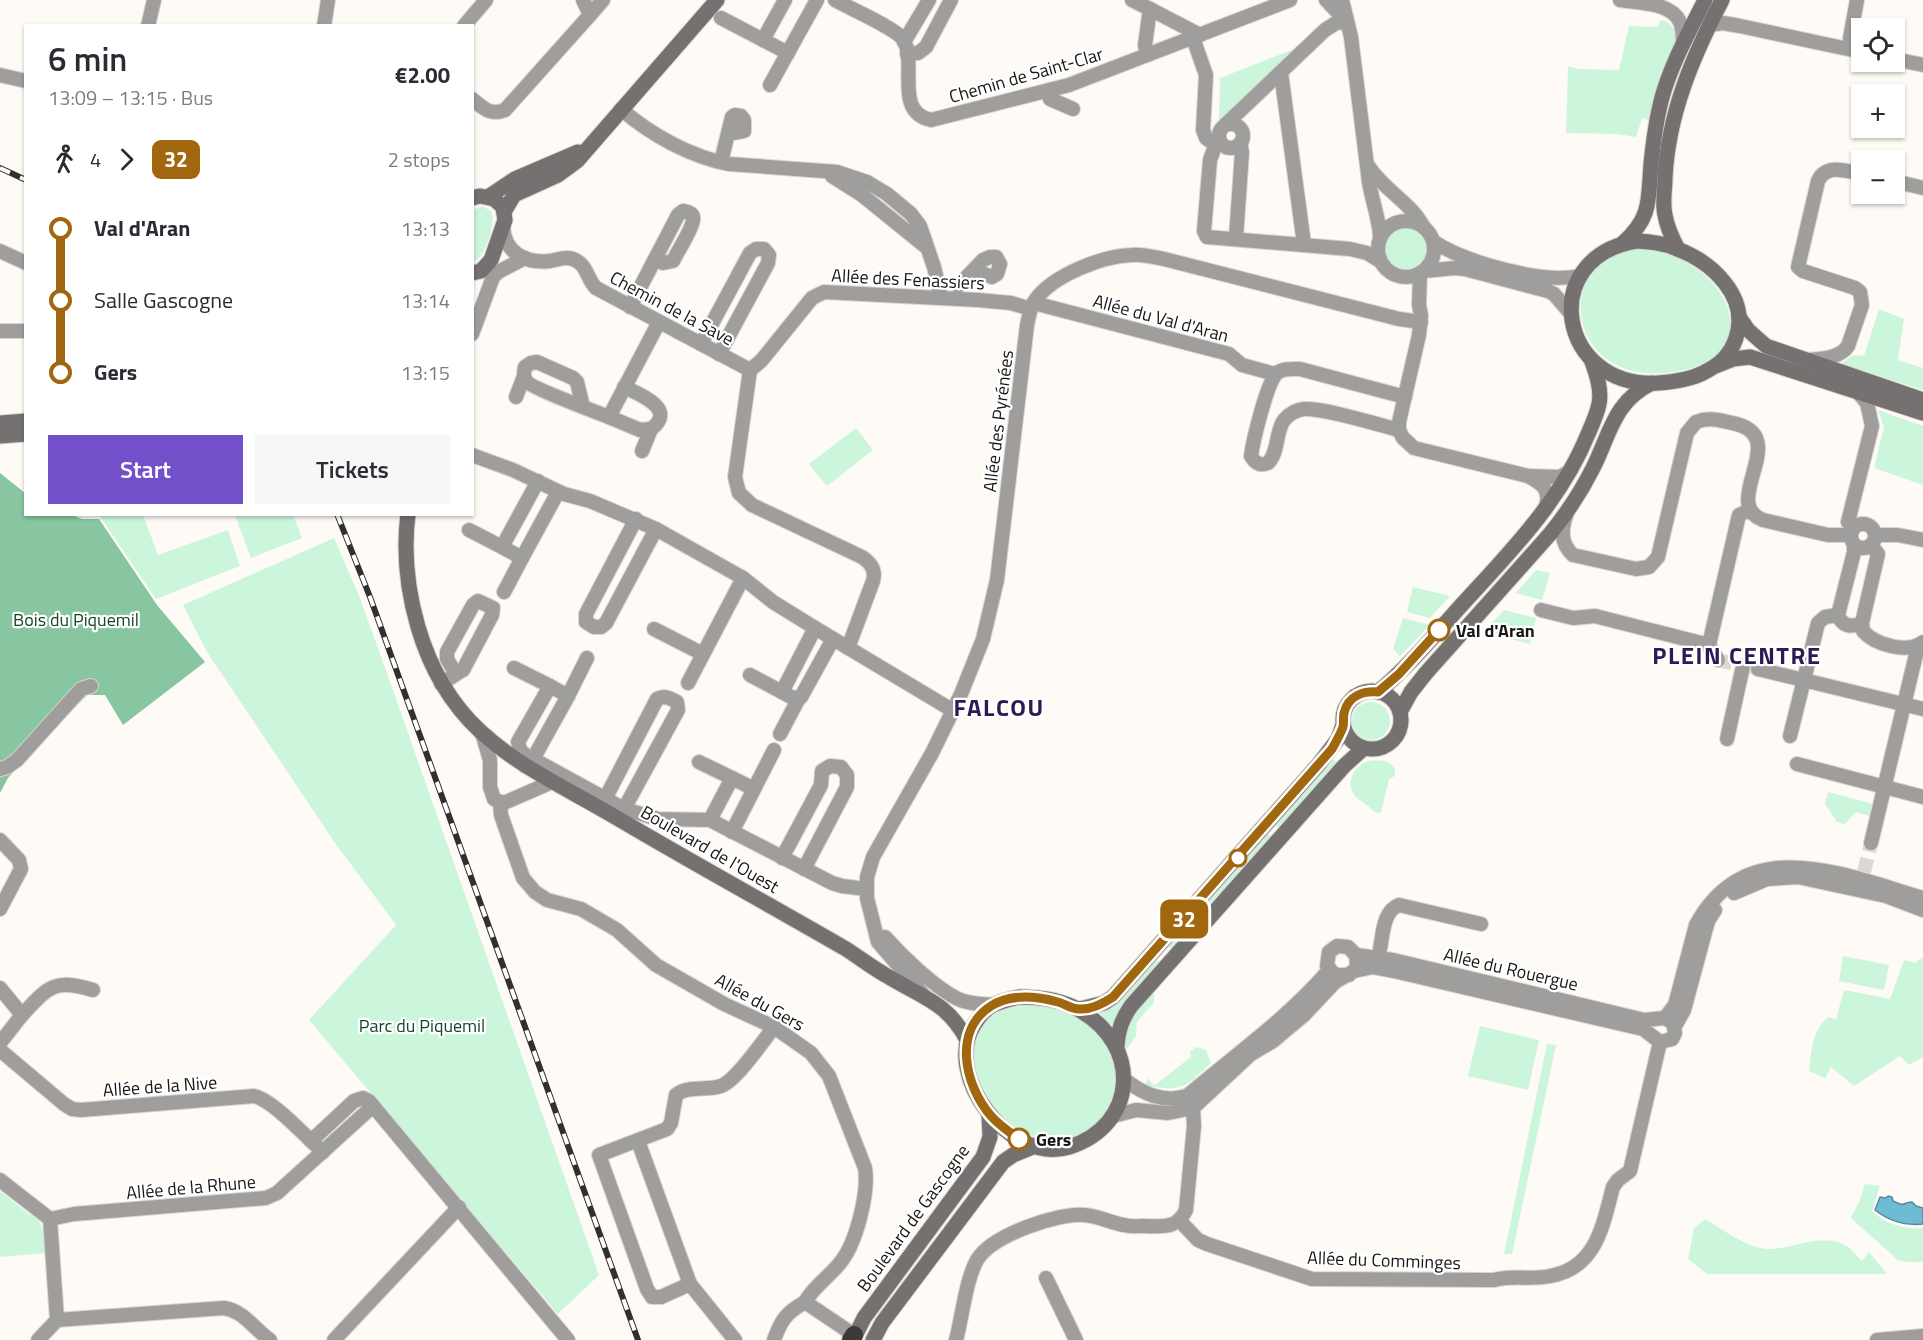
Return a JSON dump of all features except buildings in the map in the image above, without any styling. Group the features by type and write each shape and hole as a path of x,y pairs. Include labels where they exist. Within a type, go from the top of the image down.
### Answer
{"street":[{"path":"148,24 154,0"},
{"path":"324,24 328,0"},
{"path":"466,24 486,0"},
{"path":"583,0 590,15"},
{"path":"474,101 488,112 496,113 505,110 603,0"},
{"path":"474,273 481,271 491,260 514,195 567,170 717,0"},
{"path":"763,40 785,0"},
{"path":"770,85 817,0"},
{"path":"835,0 896,32 906,48 918,53 926,47 951,0"},
{"path":"906,48 929,0"},
{"path":"1132,0 1197,36 1206,75 1203,130 1206,138 1232,148 1241,136"},
{"name":"Chemin de Saint-Clar","path":"906,48 910,102 918,114 927,119 940,118 1069,85 1290,0"},
{"path":"1326,0 1347,22"},
{"path":"1342,0 1351,37 1372,202 1379,220 1378,253 1380,261"},
{"path":"1620,0 1672,12 1681,25 1683,45"},
{"path":"1623,243 1636,231 1648,209 1651,166 1662,100 1683,45 1705,0"},
{"path":"1678,249 1664,209 1669,145 1680,96 1692,60 1722,0"},
{"path":"1854,18 1857,0"},
{"path":"1147,55 1145,45 1150,9"},
{"path":"721,18 789,52"},
{"path":"1347,22 1336,22 1330,26 1245,105 1219,133 1218,144 1210,160 1205,234 1211,238 1304,244 1367,253 1398,276 1419,305"},
{"path":"1710,25 1740,26 1851,50"},
{"path":"1905,61 1923,65"},
{"path":"1281,73 1304,244"},
{"path":"0,75 24,81"},
{"path":"1047,91 1050,99 1073,109"},
{"path":"1236,238 1241,136 1245,105"},
{"path":"621,109 658,138 721,162 817,169 852,188 925,246 939,283 941,297"},
{"path":"1225,125 1234,124 1241,136"},
{"path":"721,162 728,134"},
{"path":"477,197 562,160 590,144"},
{"path":"1368,166 1379,180 1417,216 1434,242 1433,258 1422,272 1419,305 1421,322 1399,417 1399,430 1406,442 1414,448 1528,476 1560,477 1570,471"},
{"path":"1806,360 1831,357 1845,351 1862,301 1860,292 1855,288 1803,271 1798,267 1821,175 1828,170 1851,172"},
{"path":"1905,184 1923,188"},
{"path":"477,197 499,203 504,219"},
{"name":"Chemin de la Save","path":"504,219 505,239 510,250 525,258 550,261 565,257 576,261 584,267 596,288 750,370"},
{"path":"1350,249 1366,247 1379,238 1389,226 1397,222 1411,221 1424,226"},
{"path":"1718,365 1735,342 1739,330 1739,317 1731,290 1712,270 1678,249 1652,242 1637,241 1623,243 1605,251 1589,264 1580,276 1573,289 1571,314 1577,339 1583,350 1615,377 1652,383 1687,379 1733,359 1750,357 1923,413"},
{"path":"1434,242 1467,259 1533,276 1555,279 1580,276"},
{"path":"701,344 750,254 756,249 764,249 769,255 768,263 719,354"},
{"path":"0,250 24,262"},
{"path":"1033,306 1054,283 1076,270 1114,257 1132,255 1164,259 1399,319 1421,322"},
{"path":"474,329 493,277 525,258"},
{"path":"630,307 655,259"},
{"path":"1398,276 1409,277 1422,272 1455,267 1541,288 1554,294 1571,314"},
{"path":"958,286 974,270"},
{"path":"939,283 951,282 973,299"},
{"name":"Allée des Fenassiers","path":"750,370 761,361 812,298 821,293 831,291 941,297 1033,306"},
{"name":"Allée du Val d'Aran","path":"1033,306 1229,354 1242,364 1275,374"},
{"name":"Allée des Pyrénées","path":"925,997 878,942 866,889 868,871 873,857 932,753 978,655 994,597 1027,325 1033,306"},
{"path":"1739,317 1748,330 1766,346 1923,400"},
{"path":"609,417 659,322"},
{"path":"0,331 24,331"},
{"path":"1378,692 1399,674 1542,516 1582,449 1599,403 1599,387 1592,359"},
{"path":"516,397 525,367 535,362 571,376 577,382 583,407"},
{"path":"1399,430 1314,410 1299,410 1288,416 1283,423 1271,460 1260,464 1253,459 1252,451 1267,391 1275,374 1286,369 1300,369 1405,398"},
{"path":"750,370 735,473 738,491 743,499 752,505 862,557 871,564 874,579 848,648"},
{"path":"524,376 529,383 583,407 640,430 651,429"},
{"path":"1652,383 1641,388 1622,406 1594,466 1563,522 1563,539 1566,548 1573,555 1636,569 1648,567 1658,557 1687,433 1696,422 1707,419 1741,424 1756,436 1758,452 1749,492 1750,510 1757,518 1763,520 1828,535 1852,536 1864,524 1872,528 1878,554 1862,623 1863,631 1875,641 1904,648 1921,644"},
{"path":"624,387 657,406 659,420 651,429 642,451"},
{"path":"1838,615 1854,552 1848,522 1872,426 1867,403 1856,390"},
{"path":"0,423 24,421"},
{"path":"0,436 24,434"},
{"path":"474,456 538,481 558,492 590,501 656,529 743,578 773,602 952,710"},
{"path":"1528,476 1539,482 1548,495 1542,516"},
{"path":"502,547 538,481"},
{"path":"504,592 558,492"},
{"path":"1718,660 1709,645 1739,515 1750,510"},
{"path":"1343,725 1351,739 1365,747 1380,747 1394,738 1399,730 1400,712 1411,692 1568,512"},
{"name":"Boulevard de l'Ouest","path":"408,516 405,554 410,595 425,650 441,684 482,734 529,762 552,782 614,807 887,976 925,997 951,1015 967,1040"},
{"path":"636,519 586,614 586,622 591,626 601,627 606,623 656,529"},
{"path":"469,530 522,558"},
{"path":"1852,536 1860,549 1873,540 1898,535 1923,540"},
{"path":"688,683 743,578"},
{"path":"441,684 456,674 464,667 494,612 493,608 480,601 473,605 447,652 447,659 456,674"},
{"path":"1541,609 1573,618 1595,616 1709,645"},
{"path":"1838,615 1846,626 1862,623"},
{"path":"1790,736 1818,623 1825,617 1838,615"},
{"path":"782,692 815,628"},
{"path":"654,629 703,654"},
{"path":"780,734 833,639"},
{"path":"1871,843 1909,680 1921,644"},
{"path":"529,762 568,696 587,658"},
{"path":"1727,740 1743,666"},
{"path":"514,668 568,696"},
{"path":"1758,669 1923,709"},
{"path":"750,675 793,698 799,698"},
{"path":"0,769 8,767 17,760 81,689 91,686"},
{"path":"549,686 518,742 520,750 529,762 614,807 658,819 710,820 832,883 866,889"},
{"path":"1080,1010 1104,1004 1113,997 1319,764 1332,749 1351,700 1368,691 1378,692 1388,696 1400,712"},
{"name":"Boulevard de l'Ouest","path":"663,696 668,697 677,702 678,706 662,739 614,807 642,728 657,699 663,696"},
{"path":"642,728 662,739"},
{"name":"Allée du Gers","path":"482,734 490,760 491,794 500,802 501,815 523,878 535,892 547,900 581,909 626,936 656,965 724,1004 774,1027 811,1053 826,1070 866,1173 858,1225 851,1245 838,1265 805,1302 782,1320 774,1340"},
{"path":"1117,1047 1118,1032 1131,1006 1337,773 1365,747"},
{"path":"732,832 774,750"},
{"path":"699,762 754,789"},
{"path":"1797,764 1923,797"},
{"path":"782,858 821,785 822,771 830,766 841,767 847,775 847,787 804,869"},
{"path":"710,820 732,778"},
{"path":"500,802 506,802 552,782"},
{"path":"0,840 19,860 21,869 0,909"},
{"path":"1666,1021 1675,1005 1696,925 1712,901 1730,885 1750,874 1779,867 1799,867 1863,876 1923,898"},
{"path":"1666,1021 1676,1033 1672,1039 1657,1038 1652,1027 1684,1010 1708,921 1722,902 1743,888 1777,876 1798,877 1886,896 1923,910"},
{"path":"1380,949 1388,915 1399,905 1481,924"},
{"name":"Allée des Pyrénées","path":"874,924 897,950 958,1000 993,1005"},
{"path":"1113,1116 1136,1110 1168,1113 1190,1102 1251,1054 1273,1041 1304,1015 1335,982 1351,973 1357,960 1356,955 1348,947 1337,946 1327,957 1329,970 1335,975 1351,973"},
{"name":"Allée du Rouergue","path":"1356,955 1393,960 1644,1020 1666,1021"},
{"name":"Allée du Rouergue","path":"1351,973 1373,967 1386,969 1643,1029 1657,1038"},
{"path":"1190,1102 1293,1008 1329,970"},
{"path":"0,1043 43,992 54,986 72,985 93,990"},
{"path":"0,988 22,1015"},
{"path":"1019,997 1060,1002 1080,1010 1108,1034 1117,1047 1123,1064 1124,1079 1120,1104 1113,1116 1093,1136 1082,1142 1066,1148 1035,1146 1019,1139 989,1115 967,1069 965,1054 967,1040 976,1022 993,1005 1019,997"},
{"path":"690,1284 661,1297 652,1297 647,1289 599,1155 668,1128 676,1095 686,1090 714,1088 724,1084 734,1077 774,1027"},
{"name":"Allée du Comminges","path":"1179,1220 1194,1236 1207,1244 1312,1278 1494,1280 1551,1276 1573,1268 1592,1251 1600,1235 1613,1186 1630,1171 1657,1038"},
{"name":"Allée de la Nive","path":"0,1050 72,1109 254,1096 262,1098 323,1152"},
{"path":"1124,1079 1142,1092 1158,1098 1190,1102"},
{"path":"311,1141 357,1099 365,1099 459,1207 568,1340"},
{"path":"956,1340 976,1261 996,1241 1041,1222 1069,1216 1093,1216 1131,1226 1165,1227 1179,1220 1186,1206 1194,1133 1190,1102"},
{"name":"Allée de la Rhune","path":"50,1219 74,1214 266,1198 277,1193 373,1106"},
{"name":"Boulevard de Gascogne","path":"853,1338 864,1318 983,1157 990,1137 989,1115"},
{"path":"638,1140 690,1284 735,1340"},
{"name":"Boulevard de Gascogne","path":"873,1340 882,1323 999,1167 1013,1155 1035,1146"},
{"path":"0,1180 50,1219 57,1320"},
{"path":"334,1340 459,1207"},
{"path":"1046,1278 1076,1340"},
{"path":"805,1302 853,1338"},
{"path":"38,1340 57,1320 224,1308 243,1316 270,1340"},
{"path":"1877,1340 1923,1336"}],"green space":[{"path":"1661,20 1671,25 1677,35 1650,121 1642,118 1636,137 1617,134 1566,133 1568,66 1579,69 1619,70 1629,26 1657,27"},
{"path":"1299,47 1219,120 1220,78"},
{"path":"482,206 491,211 492,223 486,247 474,261 474,210"},
{"path":"1406,225 1417,229 1428,244 1425,262 1419,269 1411,272 1395,268 1384,249 1388,235 1396,228"},
{"path":"1645,249 1676,257 1701,272 1719,291 1729,312 1730,333 1720,352 1698,366 1664,373 1630,370 1604,357 1588,337 1581,314 1583,290 1595,270 1615,255"},
{"path":"1879,309 1904,319 1898,360 1923,368 1923,390 1841,364 1853,355 1864,356"},
{"path":"1878,410 1923,426 1923,485 1874,468 1884,427"},
{"path":"856,428 873,450 827,486 809,464"},
{"name":"Bois du Piquemil","path":"0,473 24,492 24,516 74,516 82,519 99,519 157,605 205,662 123,725 105,695 87,695 8,778 0,793"},
{"path":"100,516 143,516 158,555 228,530 240,566 156,599"},
{"path":"235,516 293,516 302,538 251,558"},
{"name":"Parc du Piquemil","path":"334,538 359,596 383,662 599,1275 558,1314 309,1020 396,925 335,843 207,652 183,605"},
{"path":"1536,570 1550,573 1542,600 1516,593"},
{"path":"1413,587 1450,596 1430,618 1407,612"},
{"path":"1504,610 1536,618 1530,644 1484,632"},
{"path":"1403,618 1430,625 1400,656 1393,649"},
{"path":"1371,702 1384,708 1390,721 1384,734 1371,740 1358,734 1352,721 1358,708"},
{"path":"1332,758 1338,764 1280,829 1275,825"},
{"path":"1369,761 1387,762 1395,771 1395,776 1389,779 1381,813 1374,812 1352,791 1353,775 1359,766"},
{"path":"1828,792 1873,804 1873,817 1856,812 1845,824 1837,822 1825,804"},
{"path":"1267,833 1273,838 1173,950 1167,945"},
{"path":"1843,956 1889,965 1884,990 1839,981"},
{"path":"1923,957 1923,1057 1909,1065 1900,1056 1854,1086 1831,1067 1825,1078 1809,1071 1815,1035 1828,1017 1836,1019 1844,990 1890,999 1904,960 1915,963"},
{"path":"1155,959 1161,963 1110,1024 1099,1012"},
{"path":"1154,990 1154,1002 1137,1022 1136,1036 1127,1049 1125,1040 1128,1024"},
{"path":"1023,1005 1054,1009 1072,1016 1098,1033 1109,1047 1116,1070 1114,1096 1102,1117 1082,1133 1055,1140 1029,1135 1007,1121 989,1100 977,1075 973,1050 979,1028 999,1009"},
{"path":"1480,1026 1539,1040 1528,1090 1468,1076"},
{"path":"1547,1044 1556,1045 1512,1254 1504,1254"},
{"path":"1197,1047 1206,1050 1211,1063 1195,1078 1176,1088 1158,1087 1146,1085 1148,1078 1154,1086 1192,1056 1189,1052"},
{"path":"1865,1184 1880,1186 1872,1211 1877,1216 1896,1225 1923,1228 1923,1262 1898,1260 1851,1218"},
{"path":"0,1191 30,1215 35,1214 42,1228 45,1253 0,1257"},
{"path":"1705,1219 1752,1246 1760,1248 1777,1249 1816,1241 1835,1241 1847,1246 1862,1261 1869,1252 1887,1274 1707,1274 1688,1259 1694,1228"}],"water":[{"path":"1888,1196 1900,1204 1912,1202 1923,1208 1923,1224 1898,1222 1875,1210 1880,1197"}],"tunnel":[{"path":"1718,660 1753,668"},
{"path":"1864,872 1871,843"}],"railway":[{"path":"0,168 24,179"},
{"path":"338,516 370,597 638,1340"}],"bus line":[{"name":"32","path":"1019,1139 989,1115 967,1069 965,1054 967,1040 982,1014 993,1005 1019,997 1046,999 1080,1010 1104,1004 1113,997 1332,749 1338,739 1343,725 1343,716 1351,700 1368,691 1378,692 1399,674 1439,630"}],"place":[{"name":"Val d'Aran","path":"1439,630"},
{"name":"Gers","path":"1019,1139"}],"district":[{"name":"PLEIN CENTRE","path":"1737,655"},
{"name":"FALCOU","path":"999,707"}]}
